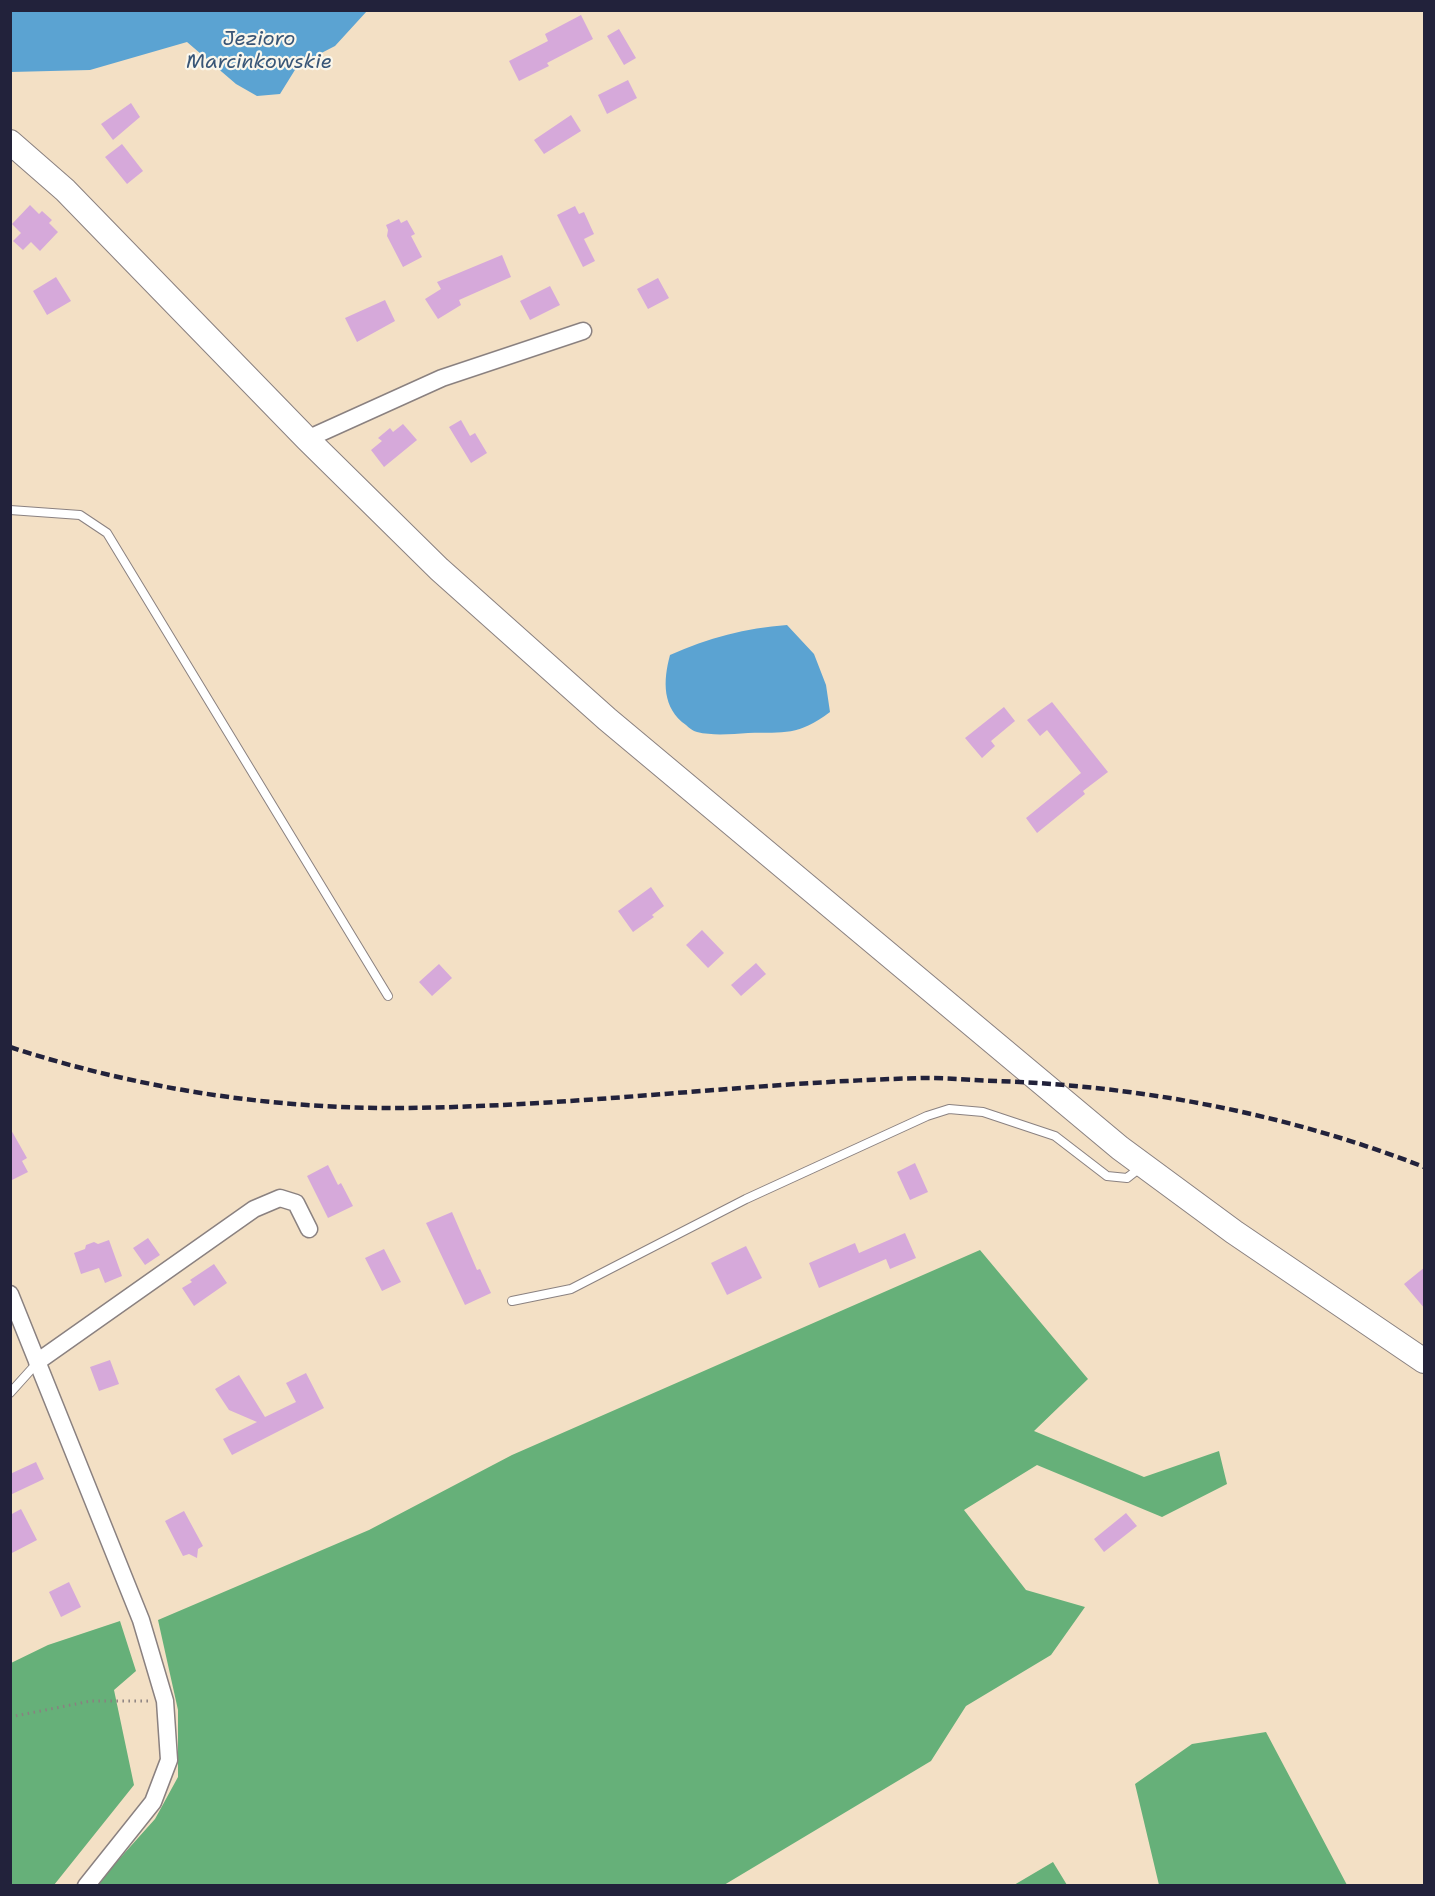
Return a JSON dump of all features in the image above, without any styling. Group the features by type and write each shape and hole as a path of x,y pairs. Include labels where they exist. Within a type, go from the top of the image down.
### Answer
{"street":[{"path":"10,142 65,190 308,439 439,569 607,719 1143,1166 1234,1232 1425,1361"},
{"path":"308,439 442,378 583,331"},
{"path":"37,1362 254,1209 280,1198 296,1203 309,1229"},
{"path":"10,1294 141,1620 165,1701 169,1760 153,1802 86,1886"}],"lane":[{"path":"10,510 80,515 106,533 388,996"},
{"path":"512,1301 571,1289 746,1199 927,1116 949,1109 983,1112 1055,1136 1107,1176 1127,1178 1143,1166"},
{"path":"10,1393 37,1362"}],"path":[{"path":"10,1717 91,1701 165,1701"}],"green space":[{"path":"980,1250 1088,1379 1034,1431 1144,1477 1219,1451 1227,1484 1162,1517 1037,1465 964,1510 1026,1590 1085,1607 1051,1655 966,1706 931,1761 724,1885 95,1886 155,1819 178,1777 178,1710 158,1620 369,1530 512,1455"},
{"path":"120,1621 136,1671 114,1690 134,1785 54,1885 11,1885 11,1663 48,1645"},
{"path":"1266,1732 1347,1885 1159,1885 1135,1784 1192,1744"},
{"path":"1053,1862 1067,1885 1014,1885"}],"water":[{"name":"Jezioro Marcinkowskie","path":"10,11 367,11 335,46 298,65 280,94 257,96 236,84 187,42 90,70 11,72"},
{"path":"787,625 814,654 826,685 830,712 809,725 791,731 722,734 697,732 672,711 666,693 666,675 670,655 727,635"}],"building":[{"path":"581,15 593,39 547,63 549,66 519,81 509,61 548,41 545,34"},
{"path":"619,29 636,58 624,65 607,36"},
{"path":"628,80 637,98 607,114 598,95"},
{"path":"131,103 140,117 113,140 101,124"},
{"path":"571,115 581,131 544,154 534,140"},
{"path":"122,144 143,171 127,184 105,157"},
{"path":"30,205 39,214 42,211 52,220 49,223 58,232 40,251 31,242 23,250 13,241 21,233 12,224"},
{"path":"575,206 579,214 584,212 594,234 584,239 595,261 583,267 557,215"},
{"path":"399,219 401,223 407,220 415,234 411,236 422,257 403,267 387,236 386,225"},
{"path":"502,255 511,277 459,300 461,305 438,319 425,299 441,289 437,282"},
{"path":"56,277 71,301 47,315 33,291"},
{"path":"658,278 669,298 648,309 637,289"},
{"path":"550,286 560,305 530,320 520,301"},
{"path":"385,300 395,321 357,342 345,318"},
{"path":"461,420 470,436 475,433 487,453 471,463 449,427"},
{"path":"403,424 417,440 384,467 371,450 382,441 378,438 390,428 393,432"},
{"path":"1052,702 1108,772 1083,791 1085,794 1037,833 1026,818 1081,773 1047,730 1040,736 1027,720"},
{"path":"1004,707 1015,721 991,741 995,746 982,758 965,738"},
{"path":"651,887 664,906 652,915 654,917 633,932 618,911"},
{"path":"702,930 724,953 708,968 686,945"},
{"path":"756,963 766,974 741,996 731,985"},
{"path":"439,964 452,978 432,996 419,982"},
{"path":"10,1128 27,1158 22,1161 28,1172 10,1181"},
{"path":"915,1163 928,1192 910,1200 897,1172"},
{"path":"328,1165 338,1185 341,1183 353,1206 328,1218 307,1176"},
{"path":"452,1212 477,1270 480,1269 491,1293 465,1305 426,1223"},
{"path":"905,1233 916,1258 890,1269 886,1259 819,1288 809,1263 855,1243 859,1253"},
{"path":"148,1238 160,1255 145,1265 133,1248"},
{"path":"109,1240 122,1276 105,1283 99,1268 81,1274 74,1253 94,1242 98,1244"},
{"path":"746,1246 762,1278 727,1295 711,1263"},
{"path":"384,1249 401,1282 382,1291 365,1258"},
{"path":"214,1264 227,1283 194,1306 182,1288"},
{"path":"1425,1267 1425,1309 1404,1284"},
{"path":"110,1360 119,1384 99,1391 90,1367"},
{"path":"306,1373 324,1408 232,1455 223,1439 257,1422 229,1410 215,1389 239,1375 265,1417 296,1402 286,1383"},
{"path":"36,1462 44,1479 10,1495 10,1474"},
{"path":"21,1509 37,1540 10,1554 10,1515"},
{"path":"184,1511 203,1546 198,1549 197,1558 189,1554 183,1556 165,1521"},
{"path":"1126,1513 1137,1526 1104,1552 1094,1539"},
{"path":"69,1582 81,1607 61,1617 49,1592"}],"railway":[{"path":"10,1047 105,1074 154,1085 252,1100 351,1107 466,1107 858,1080 924,1078 1051,1084 1160,1096 1214,1106 1320,1132 1424,1167"}]}
